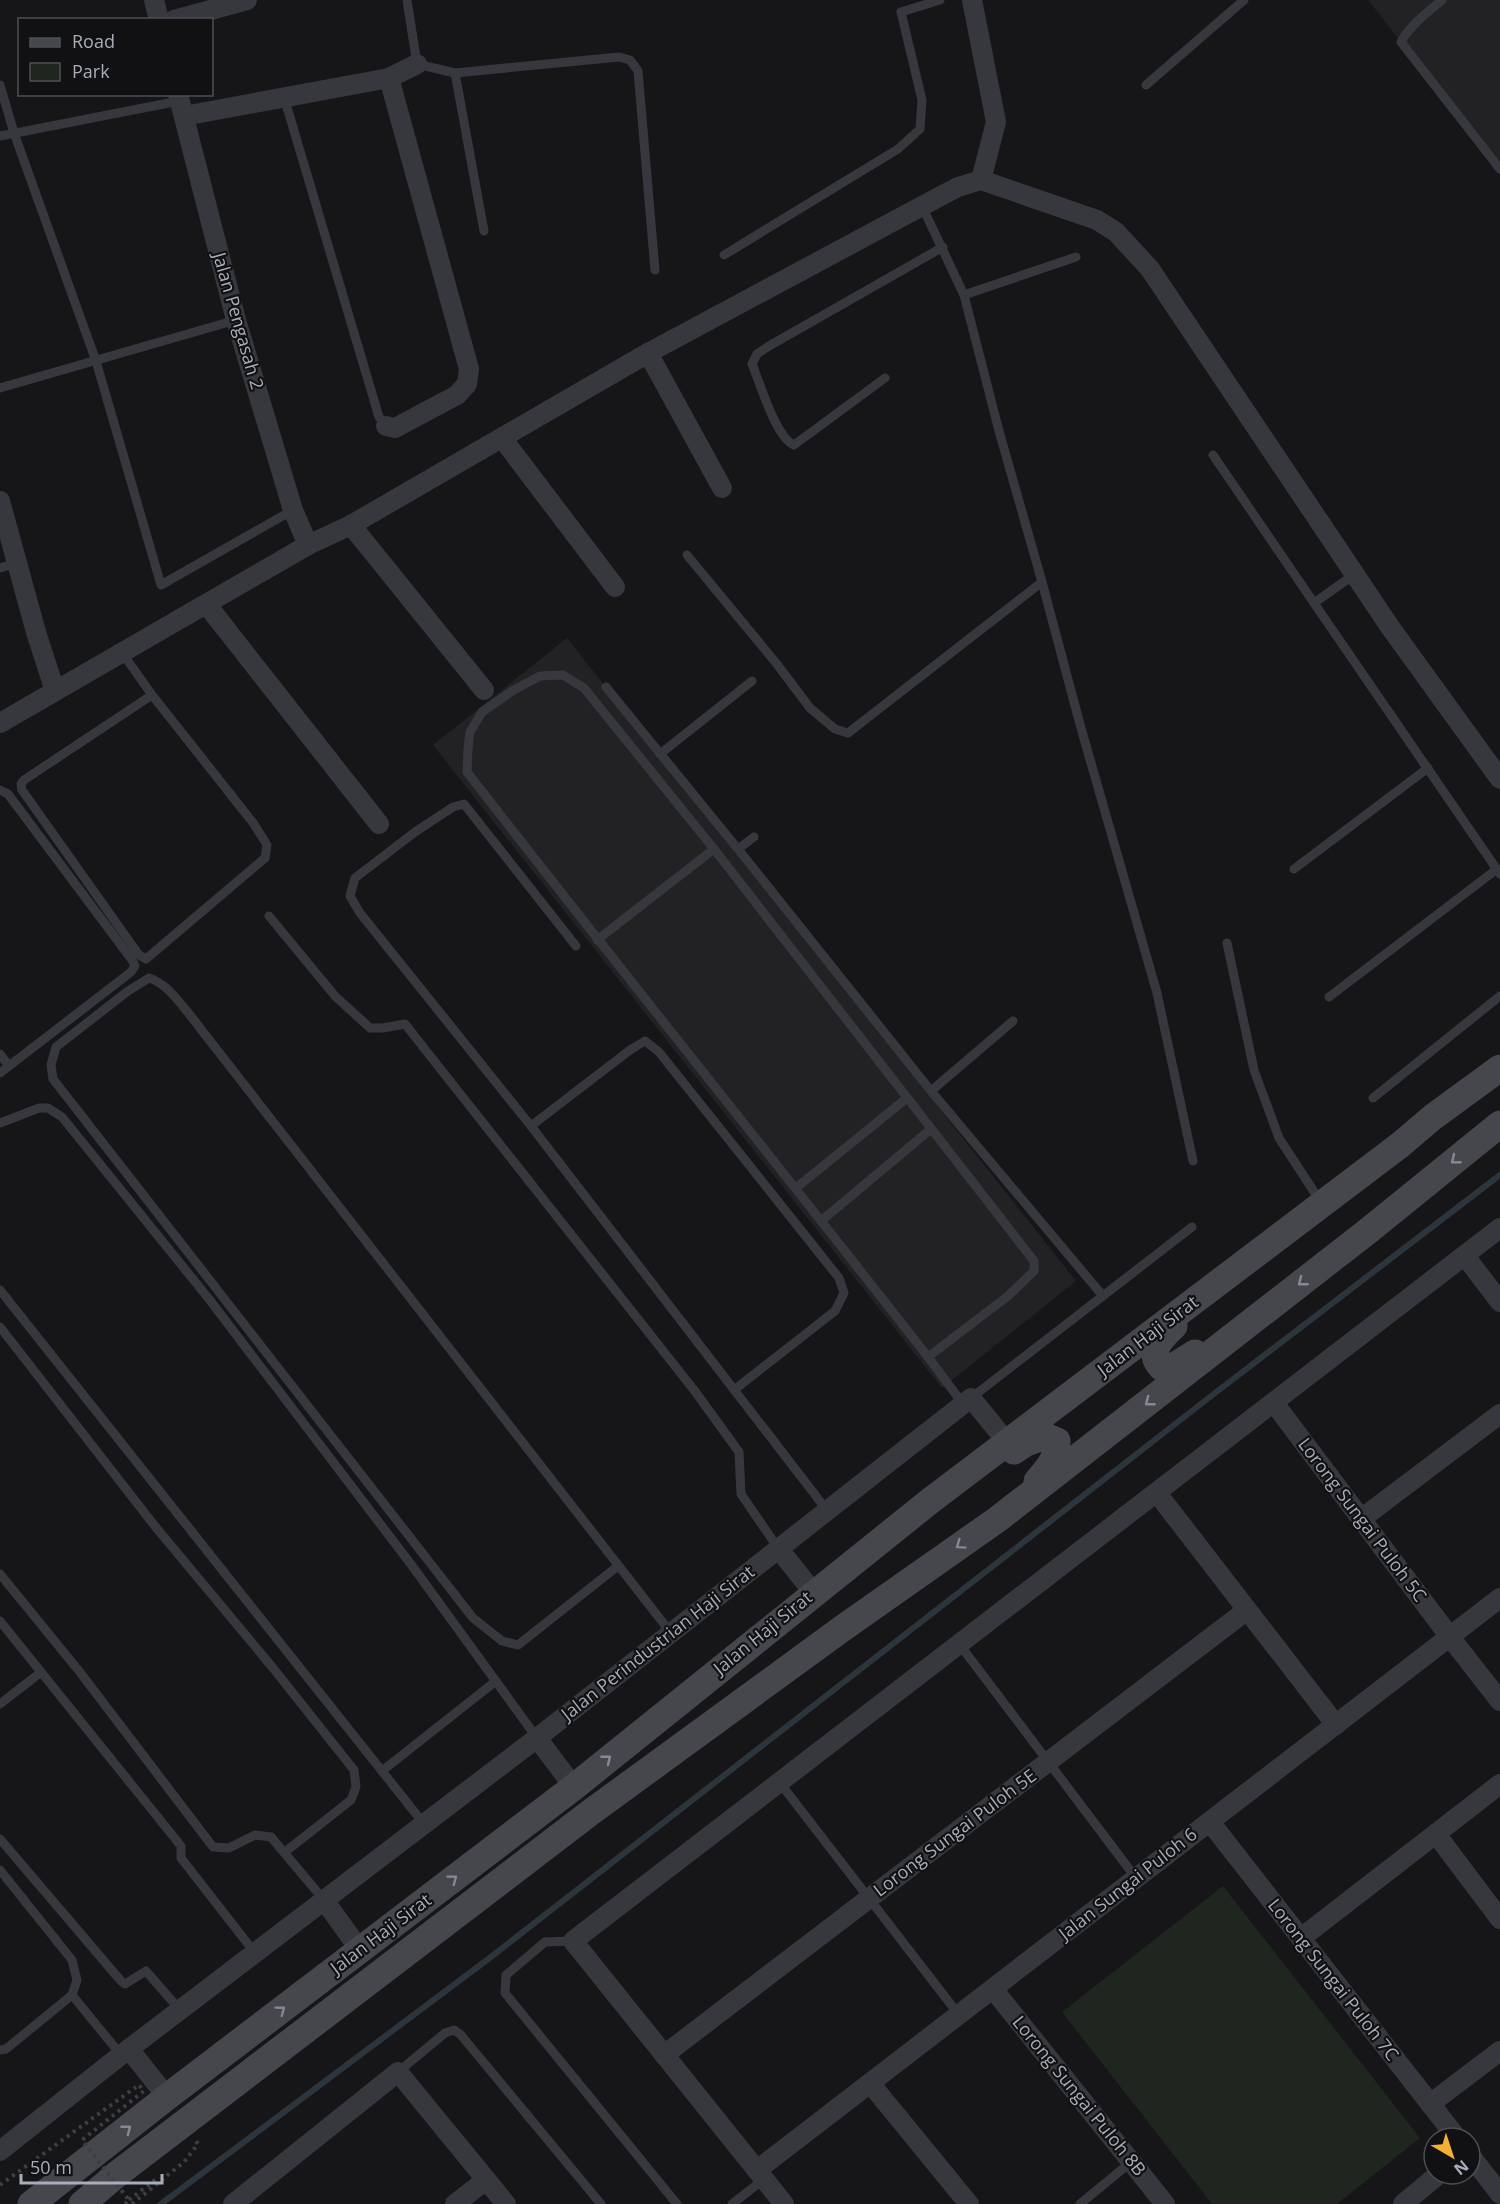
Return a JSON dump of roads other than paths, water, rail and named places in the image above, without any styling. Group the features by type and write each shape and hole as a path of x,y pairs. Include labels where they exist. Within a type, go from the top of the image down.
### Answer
{"main road":[{"name":"Jalan Haji Sirat","path":"31,2204 167,2097 574,1786 813,1592 930,1501 1500,1068"},
{"name":"Jalan Haji Sirat","path":"82,2204 116,2175 591,1812 998,1518 1368,1231 1500,1124"},
{"path":"1228,1275 1166,1333 1155,1348 1157,1363 1162,1368 1176,1365 1265,1311"},
{"path":"930,1501 1026,1443 1045,1436 1057,1442 1057,1454 1050,1467 998,1518"}],"street":[{"path":"154,0 158,18"},
{"path":"181,18 247,0"},
{"path":"972,0 996,122 981,180"},
{"path":"180,104 284,98 388,78 417,63"},
{"path":"386,426 395,428 457,395 467,384 469,369 388,78"},
{"name":"Jalan Pengasah 2","path":"180,104 236,320 293,510 308,545"},
{"path":"0,723 123,654 308,545 351,525 648,353 958,187 981,180 1097,220 1116,231 1150,269 1390,627 1500,779"},
{"path":"648,353 722,488"},
{"path":"502,438 615,587"},
{"path":"0,501 8,566 36,632 55,691"},
{"path":"351,525 484,690"},
{"path":"207,605 379,824"},
{"path":"784,2204 573,1941 1500,1228"},
{"path":"1466,1256 1500,1302"},
{"path":"967,1401 1007,1442"},
{"name":"Jalan Perindustrian Haji Sirat","path":"0,2151 125,2052 537,1738 826,1509 967,1401"},
{"name":"Lorong Sungai Puloh 5C","path":"1274,1403 1500,1701"},
{"path":"1361,1519 1500,1414"},
{"path":"1157,1493 1336,1725"},
{"path":"778,1548 813,1592"},
{"name":"Jalan Sungai Puloh 6","path":"760,2174 870,2083 1500,1598"},
{"name":"Lorong Sungai Puloh 5E","path":"664,2055 1247,1610"},
{"path":"537,1738 574,1786"},
{"path":"1301,1938 1500,1784"},
{"name":"Lorong Sungai Puloh 7C","path":"1210,1822 1447,2126"},
{"path":"1436,1834 1500,1919"},
{"path":"324,1900 360,1950"},
{"name":"Lorong Sungai Puloh 8B","path":"993,1989 1165,2204"},
{"path":"1430,2104 1500,2051"},
{"path":"125,2052 167,2097"},
{"path":"233,2204 398,2072 507,2204"},
{"path":"870,2083 969,2204"},
{"path":"1482,2170 1500,2193"},
{"path":"455,2204 486,2180"},
{"path":"1403,2204 1425,2186"}],"lane":[{"path":"407,0 417,63 456,73 619,57 630,60 638,70 655,270"},
{"path":"724,255 898,149 920,129 922,100 901,12 940,0"},
{"path":"1146,85 1244,0"},
{"path":"1442,0 1406,32 1401,42 1500,169"},
{"path":"456,73 484,231"},
{"path":"0,85 14,133 96,361 161,585 293,510"},
{"path":"284,98 379,417 386,426"},
{"path":"0,136 180,104"},
{"path":"922,206 964,295 1081,728 1157,993 1193,1161"},
{"path":"885,378 794,445 787,442 780,432 752,364 756,354 769,346 943,247"},
{"path":"964,295 1076,257"},
{"path":"0,388 236,320"},
{"path":"1213,455 1498,871 1329,997"},
{"path":"687,555 810,708 835,729 848,733 1042,582"},
{"path":"1314,603 1355,574"},
{"path":"123,654 152,695 254,824 267,845 265,858 146,960 139,955 22,790 21,784 152,695"},
{"path":"928,1357 1008,1296 1034,1271 1034,1261 714,849 585,688 563,675 540,676 512,691 482,712 471,732 467,772 597,940 928,1357 967,1401 1192,1227"},
{"path":"660,754 752,681"},
{"path":"606,687 931,1091 1103,1296"},
{"path":"1294,869 1428,768"},
{"path":"0,790 8,794 135,966 131,972 0,1073"},
{"path":"576,946 464,804 453,807 415,832 355,878 350,896 360,914 531,1126 826,1509"},
{"path":"738,849 754,837"},
{"path":"597,940 714,849"},
{"path":"269,916 335,996 370,1028 405,1024 694,1390 739,1452 741,1494 778,1548"},
{"path":"1227,944 1254,1070 1279,1138 1321,1203"},
{"path":"618,1566 518,1645 502,1641 473,1618 53,1079 51,1065 56,1047 128,991 149,978 166,987 671,1632"},
{"path":"1373,1098 1500,996"},
{"path":"931,1091 1013,1021"},
{"path":"531,1126 645,1041 659,1052 839,1278 844,1293 836,1311 734,1390"},
{"path":"0,1054 9,1066"},
{"path":"796,1188 907,1098"},
{"path":"0,1123 39,1108 48,1108 62,1117 209,1299 399,1549 537,1738"},
{"path":"821,1221 931,1129"},
{"path":"0,1290 424,1824"},
{"path":"0,1327 154,1525 354,1770 356,1786 351,1800 285,1852"},
{"path":"0,1574 79,1671 213,1847 229,1848 255,1835 271,1837 324,1900"},
{"path":"0,1622 181,1846 181,1858 255,1953"},
{"path":"960,1644 1137,1878"},
{"path":"0,1704 40,1673"},
{"path":"382,1771 496,1681"},
{"path":"780,1783 959,2015"},
{"path":"0,1839 124,1984 146,1971 180,2010"},
{"path":"0,1870 72,1960 77,1980 72,1995 6,2049 0,2050"},
{"path":"573,1941 544,1942 506,1975 505,1993 677,2204"},
{"path":"72,1995 125,2052"},
{"path":"398,2072 445,2033 454,2030 460,2034 601,2204"},
{"path":"1080,2204 1131,2162"},
{"path":"732,2204 760,2174"}],"waterway":[{"path":"161,2204 487,1960 1215,1393 1500,1175"}]}
